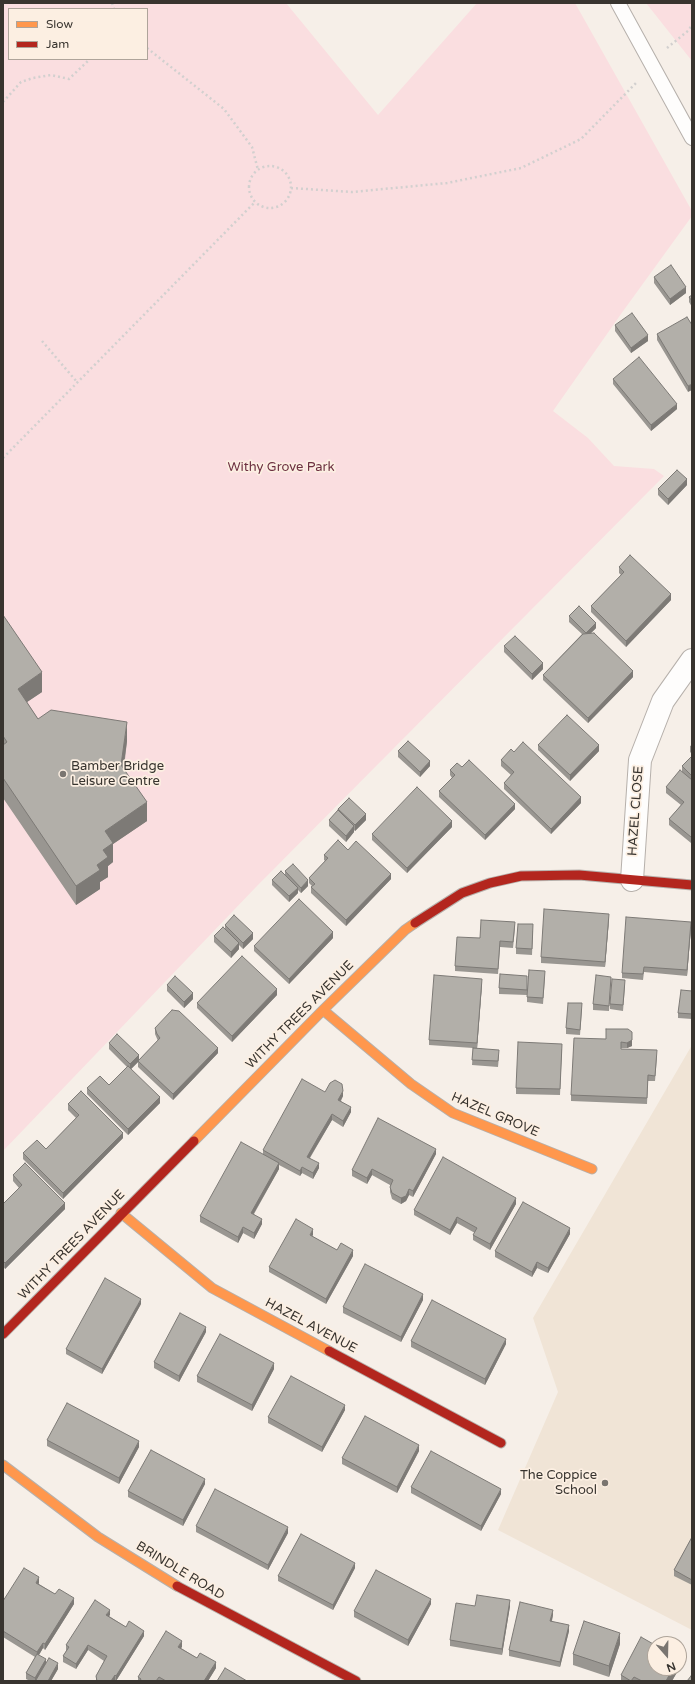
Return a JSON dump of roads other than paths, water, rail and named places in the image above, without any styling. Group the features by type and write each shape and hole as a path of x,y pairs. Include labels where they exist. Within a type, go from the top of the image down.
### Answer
{"street":[{"name":"HAZEL CLOSE","path":"632,880 640,760 664,701 692,660"},
{"name":"WITHY TREES AVENUE","path":"3,1334 121,1213 323,1010 405,930 462,893 490,883 521,876 579,875 692,886"},
{"name":"HAZEL GROVE","path":"323,1010 411,1084 453,1113 592,1169"},
{"name":"HAZEL AVENUE","path":"121,1213 212,1288 501,1442"},
{"name":"BRINDLE ROAD","path":"3,1465 98,1536 190,1594 356,1681"}],"lane":[{"path":"618,3 692,138"}],"place":[{"name":"Bamber Bridge Leisure Centre","path":"63,774"},
{"name":"The Coppice School","path":"605,1483"}],"park label":[{"name":"Withy Grove Park","path":"281,468"}]}
